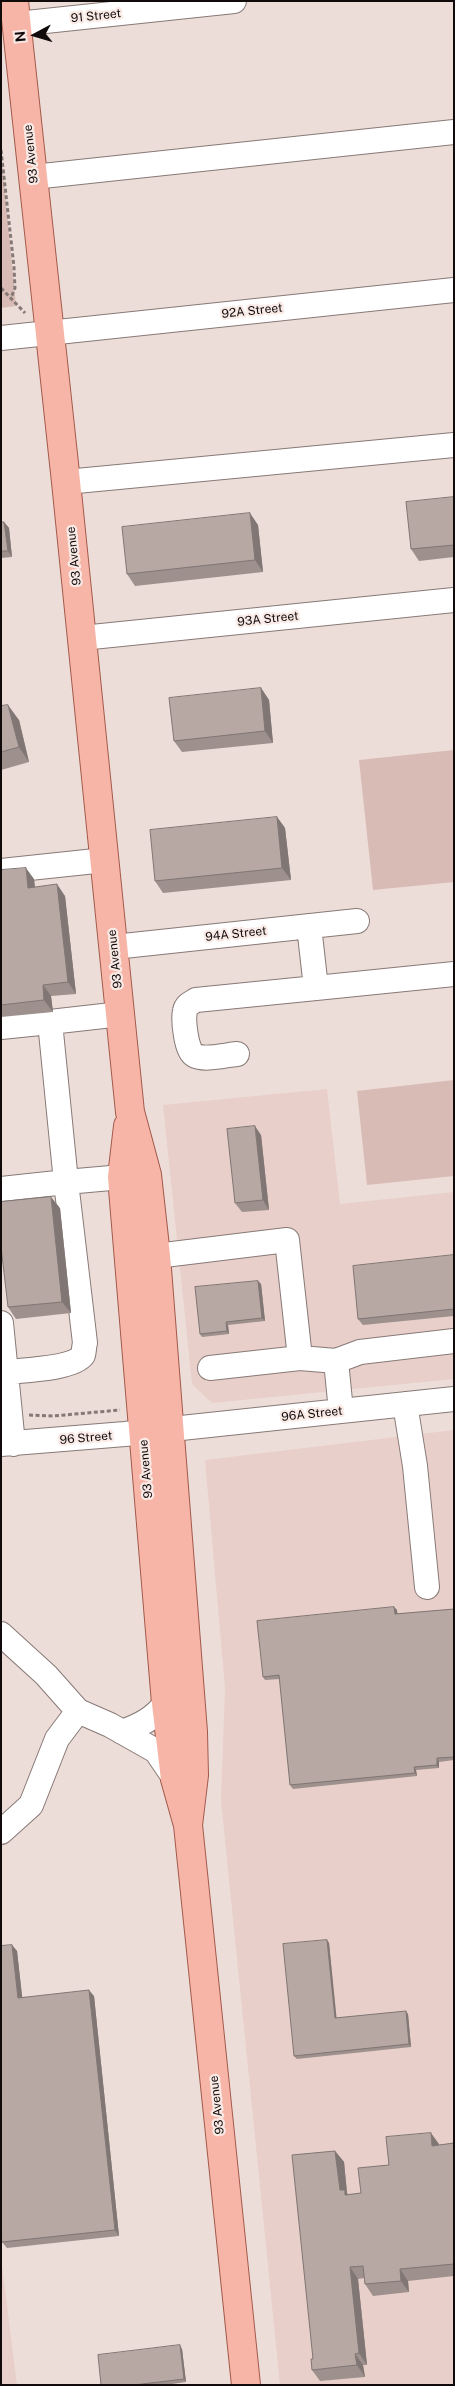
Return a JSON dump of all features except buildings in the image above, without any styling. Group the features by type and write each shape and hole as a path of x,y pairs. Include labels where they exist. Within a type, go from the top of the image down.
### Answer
{"main road":[{"name":"93 Avenue","path":"16,13 130,1112 147,1175 156,1256 171,1428 193,1732 194,1775 188,1825"},
{"name":"93 Avenue","path":"130,1112 122,1177 166,1703 175,1779 188,1825 246,2385"}],"street":[{"name":"91 Street","path":"16,13 234,1"},
{"path":"33,177 454,132"},
{"name":"92A Street","path":"1,338 454,290"},
{"path":"66,482 454,445"},
{"name":"93A Street","path":"82,638 454,600"},
{"path":"1,871 105,860"},
{"name":"94A Street","path":"114,947 357,921"},
{"path":"309,926 316,988"},
{"path":"236,1054 195,1057 190,1052 187,1046 185,1010 189,1004 196,1000 454,974"},
{"path":"1,1027 121,1014"},
{"path":"4,1358 60,1366 74,1362 83,1354 85,1343 50,1022"},
{"path":"1,1188 122,1177"},
{"path":"156,1256 287,1240 300,1358"},
{"path":"1,1323 10,1415 7,1444"},
{"path":"210,1368 300,1358 336,1361 360,1352 454,1341"},
{"path":"336,1361 341,1411"},
{"name":"96A Street","path":"171,1428 454,1399"},
{"path":"405,1404 415,1466 427,1587"},
{"name":"96 Street","path":"7,1444 171,1428"},
{"path":"1,1634 46,1675 78,1711 122,1732 156,1752 175,1779"},
{"path":"122,1732 145,1723 156,1716 166,1703"},
{"path":"1,1832 31,1805 57,1738 78,1711"}],"path":[{"path":"1,150 14,267 15,288 11,298"},
{"path":"1,288 25,313"},
{"path":"10,1415 52,1416 124,1409"}],"shaded area":[{"path":"1,150 16,306 1,308"},
{"path":"454,750 454,882 373,890 359,760"},
{"path":"454,1080 454,1176 367,1185 357,1091"},
{"path":"327,1089 340,1204 454,1192 454,1379 212,1403 192,1384 163,1105"},
{"path":"454,1430 454,2385 280,2385 221,1800 225,1688 205,1460"},
{"path":"1,2257 17,2385 1,2385"}]}
